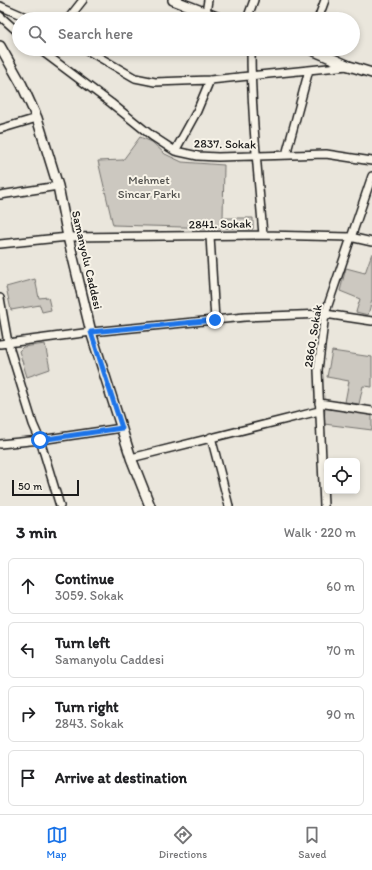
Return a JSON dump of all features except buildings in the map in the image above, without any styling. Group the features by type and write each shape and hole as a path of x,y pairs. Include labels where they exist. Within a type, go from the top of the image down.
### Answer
{"street":[{"path":"74,12 83,0"},
{"path":"173,0 203,12"},
{"path":"206,12 208,0"},
{"path":"250,12 254,0"},
{"path":"321,12 325,0"},
{"path":"0,6 14,12"},
{"path":"0,16 12,27"},
{"name":"Samanyolu Caddesi","path":"0,46 22,85 37,118 58,186 68,237 91,332 131,458 150,506"},
{"name":"2837. Sokak","path":"48,56 152,136 175,151 198,156 218,157 326,154 372,161"},
{"path":"97,56 135,78 156,82 210,80 349,66"},
{"path":"251,56 256,156 263,235"},
{"path":"326,56 349,66 371,70"},
{"path":"286,155 309,70"},
{"path":"175,151 197,111 210,80"},
{"path":"0,129 37,118"},
{"name":"2860. Sokak","path":"324,506 318,370 325,314 350,236 372,176"},
{"path":"0,195 58,186"},
{"name":"2841. Sokak","path":"0,244 68,237 263,235 350,236 372,242"},
{"path":"210,236 215,320"},
{"path":"0,298 8,343 60,506"},
{"path":"0,344 91,332 215,320 325,314 372,321"},
{"path":"131,458 319,407 372,412"},
{"path":"0,444 40,440 122,428"},
{"path":"211,437 229,506"}],"green space":[{"name":"Mehmet Sincar Parkı","path":"140,137 152,142 165,154 182,162 224,165 223,218 253,218 253,229 113,225 98,161 123,160"},
{"path":"372,253 372,300 368,315 356,312 360,299 340,291 346,268 365,273"},
{"path":"35,279 39,298 48,297 51,310 42,312 40,305 11,310 6,287"},
{"path":"45,344 50,369 27,377 19,351 23,347"},
{"path":"332,351 372,357 372,387 363,386 359,404 345,402 349,381 327,377"},
{"path":"325,407 372,415 372,430 324,424"}],"route":[{"path":"40,440 122,428 91,332 215,320"}]}
